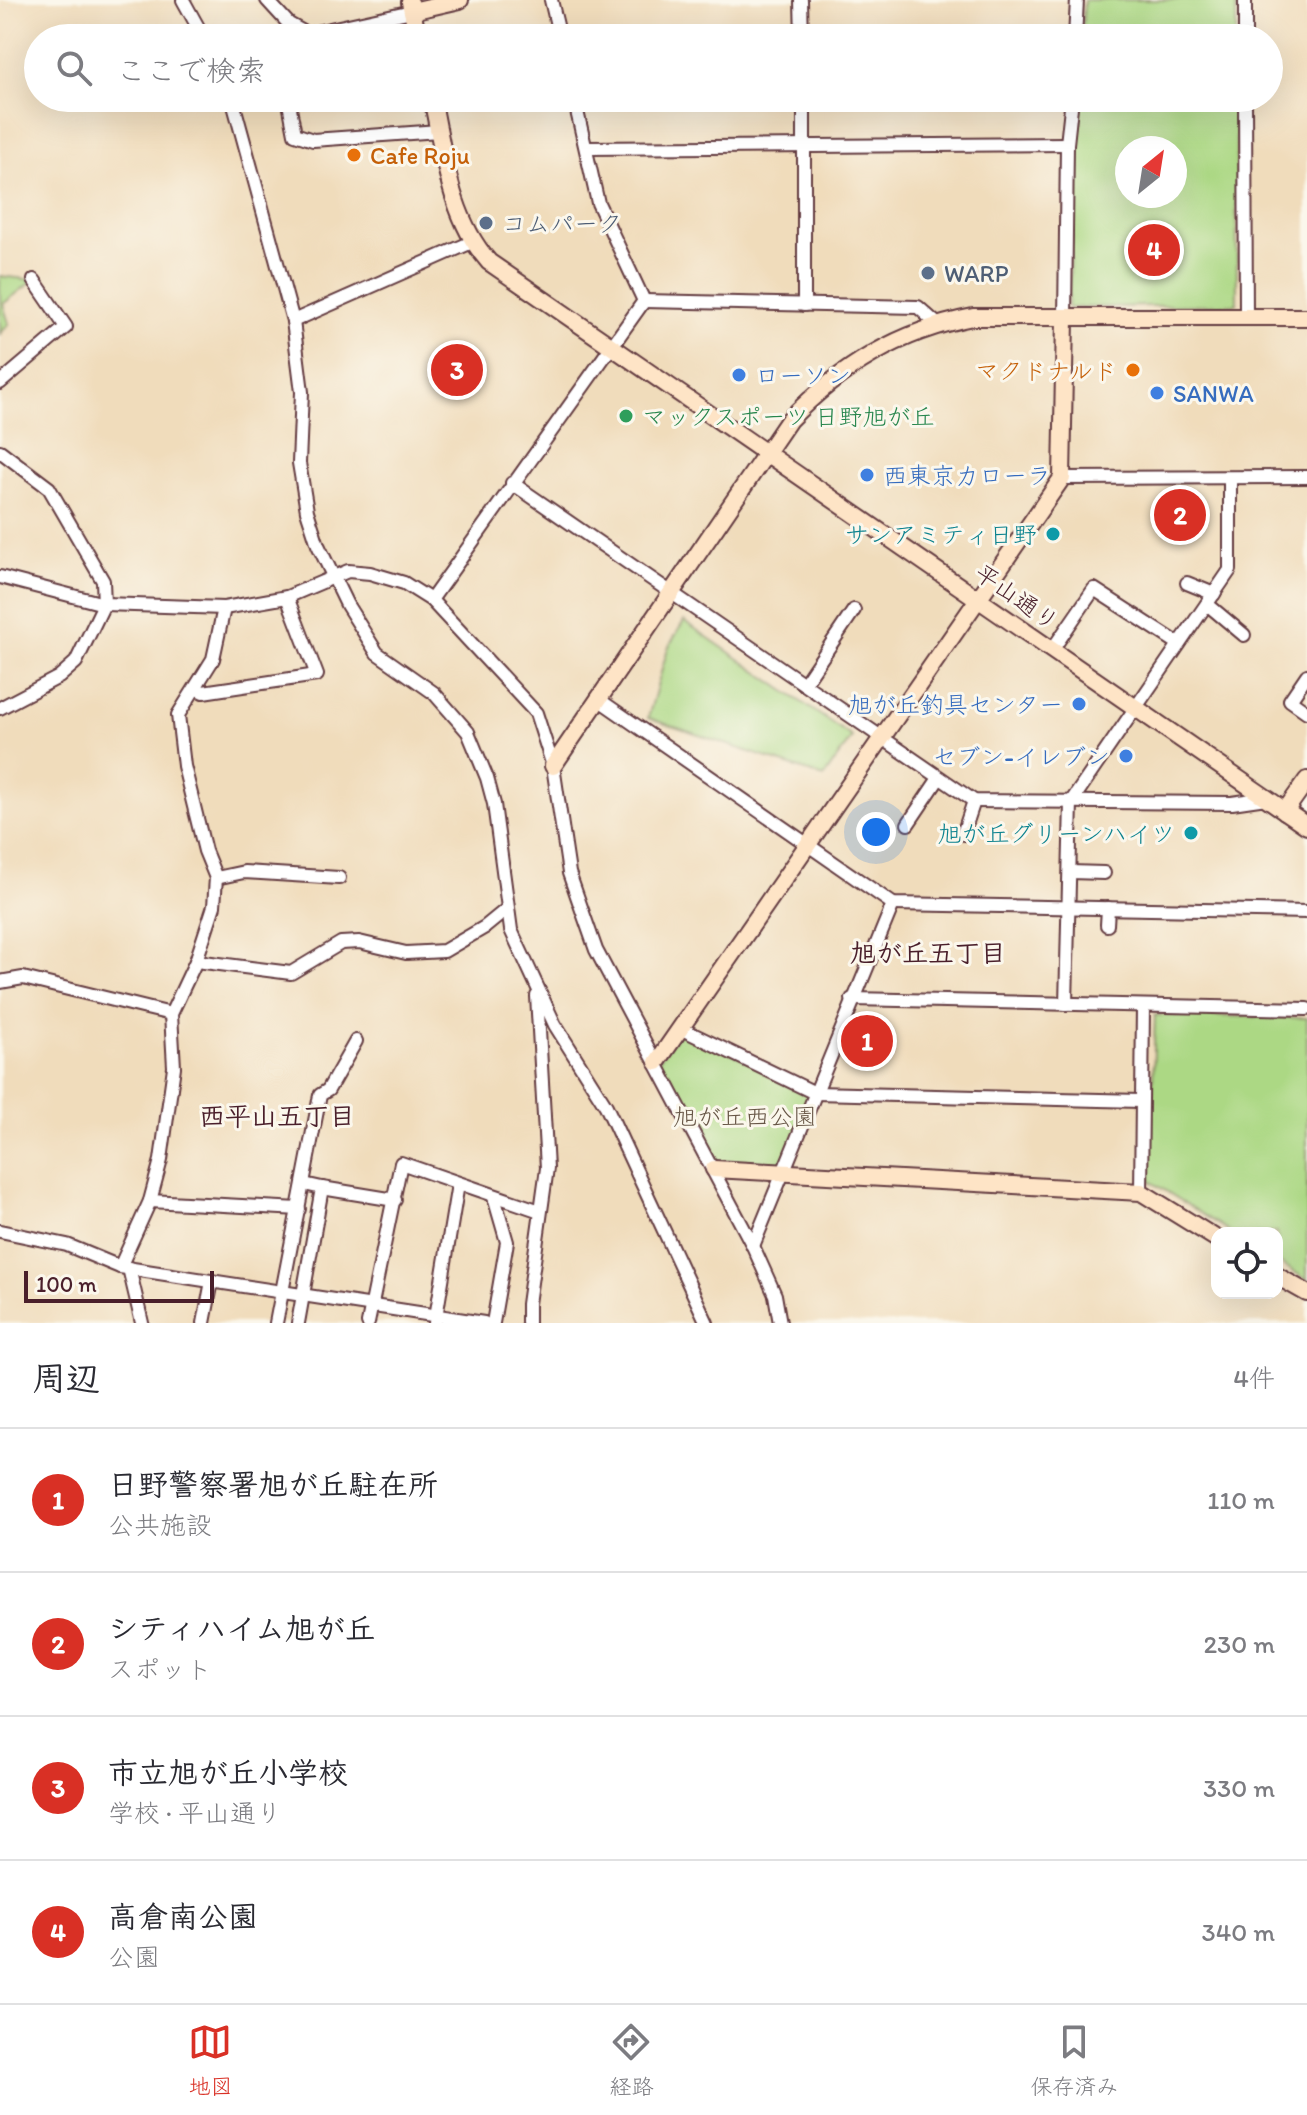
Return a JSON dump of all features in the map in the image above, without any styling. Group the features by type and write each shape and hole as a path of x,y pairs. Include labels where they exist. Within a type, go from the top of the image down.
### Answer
{"street":[{"path":"183,0 196,24"},
{"path":"267,0 289,24"},
{"path":"343,24 411,5 460,0"},
{"path":"551,0 557,24"},
{"path":"801,0 802,24"},
{"path":"1076,24 1077,0"},
{"path":"1245,0 1245,24"},
{"path":"236,112 293,321 302,392 299,463 307,511 333,577 377,653 434,693 468,732 494,804 511,930 527,958 537,991 547,1168 528,1323"},
{"path":"291,112 295,134 313,140 439,131"},
{"name":"平山通り","path":"435,112 460,218 472,242 489,262 1307,826"},
{"path":"577,112 598,203 644,301"},
{"path":"804,112 804,305"},
{"path":"657,1062 1062,478 1067,144 1070,112"},
{"path":"1245,112 1246,316"},
{"path":"586,148 1067,144"},
{"path":"293,321 472,242"},
{"path":"0,383 66,327 34,280"},
{"path":"644,301 918,307 937,324"},
{"path":"431,600 610,344 644,301"},
{"path":"553,766 789,420 818,390 857,360 937,324 973,317 1307,317"},
{"path":"0,451 49,488 103,581 104,604 76,662 59,677 0,708"},
{"path":"1062,478 1307,477"},
{"path":"1066,1004 1071,802 1230,570 1230,479"},
{"path":"512,483 974,801 1232,803 1266,798"},
{"path":"0,577 104,604 224,608 287,597 327,583 348,571 370,573 404,583 431,600 529,701 545,734 553,766 569,873 580,911 596,950 753,1246 775,1295 780,1323"},
{"path":"1187,583 1211,599 1244,635"},
{"path":"1052,650 1094,589 1179,644"},
{"path":"197,689 203,692 317,675 287,597"},
{"path":"142,1323 124,1267 150,1201 161,1160 174,1067 171,1014 196,961 214,906 216,878 205,851 179,739 178,715 187,696 197,689 213,659 224,608"},
{"path":"804,684 854,610"},
{"path":"1307,675 1290,700 1307,712"},
{"path":"598,699 893,904 1307,912"},
{"path":"908,824 939,778"},
{"path":"1285,811 1307,780"},
{"path":"963,834 974,801"},
{"path":"216,878 244,872 339,878"},
{"path":"1070,872 1104,873"},
{"path":"753,1246 893,904"},
{"path":"1107,925 1108,908"},
{"path":"196,961 291,973 341,943 359,942 406,953 444,951 485,927 507,909"},
{"path":"0,982 23,978 171,1014"},
{"path":"537,991 606,1106 707,1323"},
{"path":"852,999 1307,1009"},
{"path":"1141,1192 1143,1007"},
{"path":"682,1029 815,1093 1141,1101"},
{"path":"276,1323 320,1095 328,1090 356,1041"},
{"path":"368,1323 401,1163 540,1211"},
{"path":"714,1169 1141,1192 1211,1235"},
{"path":"304,1184 395,1200"},
{"path":"436,1319 458,1184"},
{"path":"298,1323 322,1188"},
{"path":"493,1323 507,1242 494,1197"},
{"path":"150,1201 299,1209"},
{"path":"0,1231 67,1245 124,1267 436,1319 484,1323"},
{"path":"1283,1279 1307,1293"},
{"path":"204,1323 212,1281"}],"green space":[{"path":"1084,0 1236,0 1236,24 1083,24"},
{"path":"1078,112 1236,112 1237,304 1068,308"},
{"path":"0,276 34,280 3,304 9,324 0,334"},
{"path":"684,621 852,737 824,777 648,718 668,648"},
{"path":"1155,1015 1307,1018 1307,1280 1283,1265 1283,1227 1223,1227 1150,1181"},
{"name":"旭が丘西公園","path":"682,1029 815,1093 783,1171 714,1169 657,1062"}],"place":[{"name":"Cafe Roju","path":"354,155"},
{"name":"コムパーク","path":"486,223"},
{"name":"高倉南公園","path":"1154,250"},
{"name":"WARP","path":"928,273"},
{"name":"市立旭が丘小学校","path":"457,370"},
{"name":"マクドナルド","path":"1133,370"},
{"name":"ローソン","path":"739,375"},
{"name":"SANWA","path":"1157,393"},
{"name":"マックスポーツ 日野旭が丘","path":"626,416"},
{"name":"西東京カローラ","path":"867,475"},
{"name":"シティハイム旭が丘","path":"1180,515"},
{"name":"サンアミティ日野","path":"1053,534"},
{"name":"旭が丘釣具センター","path":"1079,704"},
{"name":"セブン-イレブン","path":"1126,756"},
{"name":"旭が丘グリーンハイツ","path":"1191,833"},
{"name":"日野警察署旭が丘駐在所","path":"867,1041"}],"district":[{"name":"旭が丘五丁目","path":"928,953"},
{"name":"西平山五丁目","path":"277,1116"}]}
